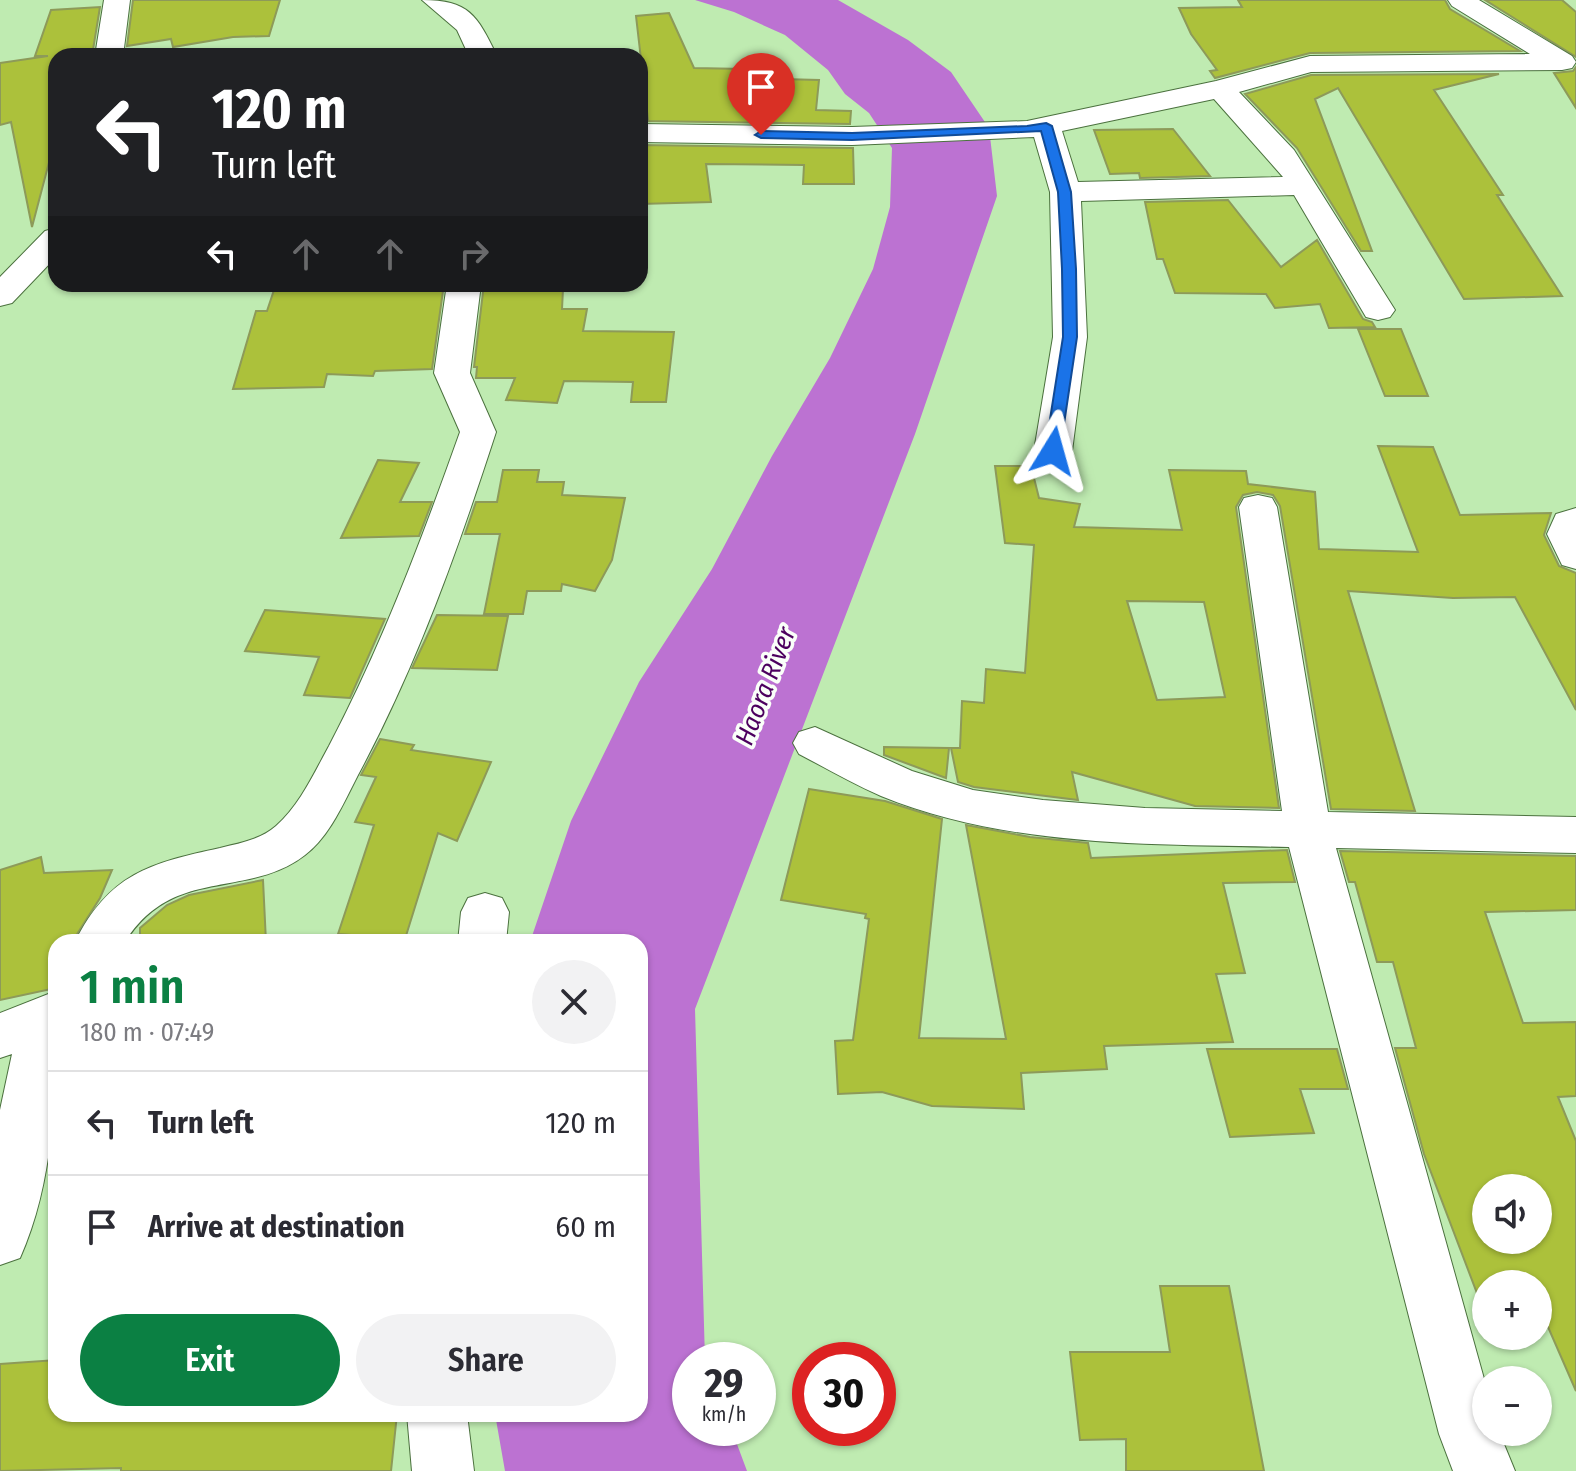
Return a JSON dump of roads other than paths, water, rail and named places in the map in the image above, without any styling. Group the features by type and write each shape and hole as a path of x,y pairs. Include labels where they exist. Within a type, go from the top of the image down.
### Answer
{"street":[{"path":"110,48 117,0"},
{"path":"435,0 469,26 479,48"},
{"path":"1461,0 1569,64"},
{"path":"648,133 852,136 1036,128 1220,89 1310,64 1569,64"},
{"path":"1220,89 1283,156 1378,310"},
{"path":"1036,128 1065,192 1070,337 1053,451"},
{"path":"1065,192 1304,186"},
{"path":"0,296 48,246"},
{"path":"104,934 115,914 132,896 160,881 260,857 289,842 314,813 375,702 431,569 478,432 452,373 463,292"},
{"path":"1258,507 1308,831 1469,1434 1484,1471"},
{"path":"1576,521 1570,523 1567,534 1576,556"},
{"path":"815,743 897,784 973,807 1043,818 1145,826 1576,835"},
{"path":"0,1036 48,1016"},
{"path":"0,1239 12,1202 34,1062 48,1031"},
{"path":"438,1422 443,1471"}],"water":[{"name":"Haora River","path":"695,0 838,0 908,40 951,72 989,128 997,196 915,434 695,1009 704,1342 672,1342 672,1446 738,1446 747,1471 505,1471 496,1422 648,1422 648,934 533,934 571,821 639,682 712,569 772,456 830,358 873,269 890,207 892,148 869,113 845,94 828,70 785,35 734,12"}]}
